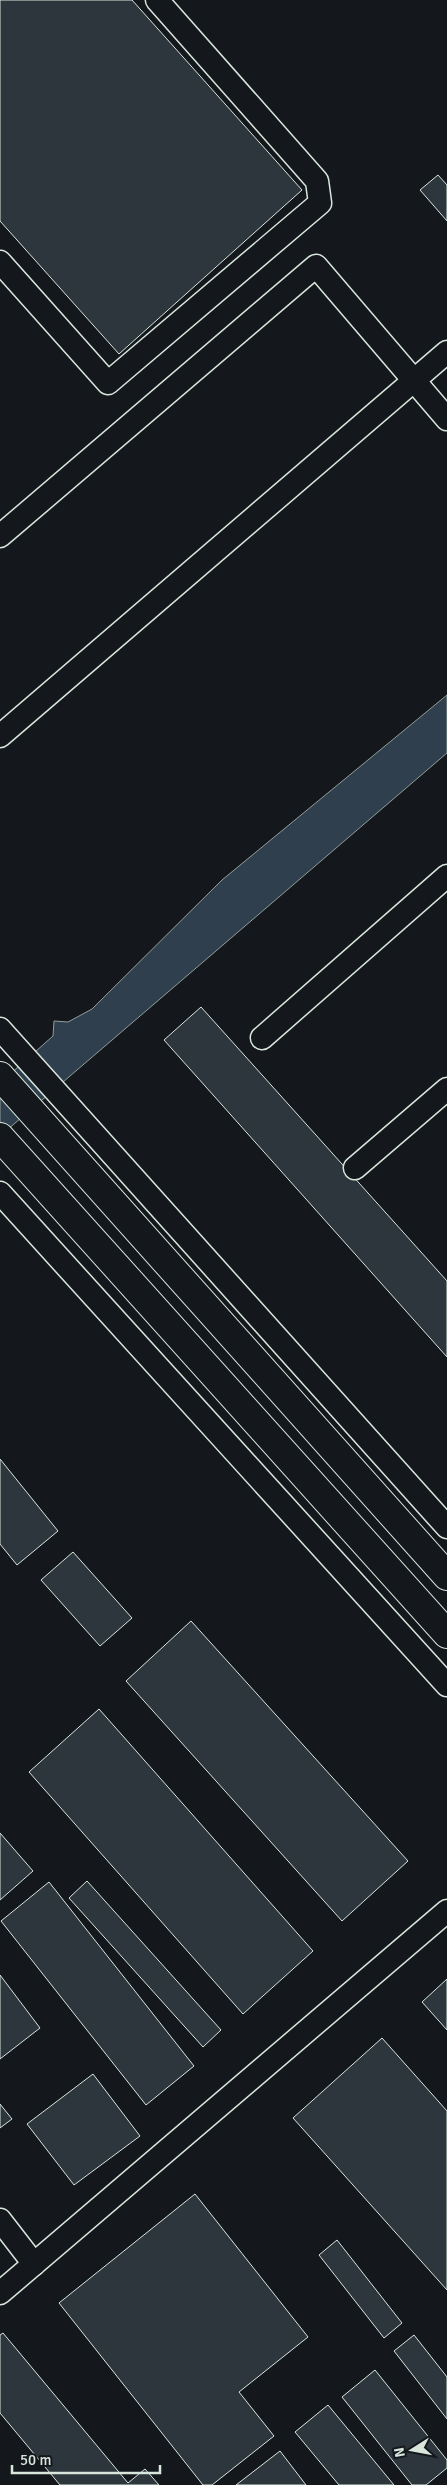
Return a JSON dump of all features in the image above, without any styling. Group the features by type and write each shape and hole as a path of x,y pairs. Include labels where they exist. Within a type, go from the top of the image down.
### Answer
{"highway":[{"path":"0,1076 447,1576"},
{"path":"6,1144 447,1634"}],"street":[{"path":"0,262 108,383 320,203 317,181 157,0"},
{"path":"0,536 316,266 447,418"},
{"path":"0,736 447,352"},
{"path":"262,1038 447,876"},
{"path":"6,1036 447,1528"},
{"path":"355,1168 447,1089"},
{"path":"0,1194 447,1685"},
{"path":"0,2293 447,1911"},
{"path":"0,2220 34,2264"}],"water":[{"path":"447,695 447,753 0,1136 0,1083 53,1036 54,1021 68,1022 92,1009 222,880"}],"building":[{"path":"0,0 132,0 302,190 119,354 0,221"},
{"path":"438,175 447,185 447,221 420,190"},
{"path":"201,1007 447,1281 447,1357 164,1040"},
{"path":"0,1459 58,1531 17,1565 0,1544"},
{"path":"73,1552 132,1618 100,1646 41,1580"},
{"path":"191,1621 408,1861 342,1921 126,1681"},
{"path":"99,1709 313,1951 243,2014 29,1772"},
{"path":"0,1833 33,1871 0,1900"},
{"path":"87,1881 221,2030 203,2047 69,1898"},
{"path":"49,1882 194,2066 146,2105 1,1921"},
{"path":"0,1975 40,2028 0,2059"},
{"path":"447,1979 447,2030 422,2002"},
{"path":"382,2038 447,2111 447,2290 293,2118"},
{"path":"93,2074 140,2136 74,2185 27,2124"},
{"path":"0,2104 12,2119 0,2128"},
{"path":"195,2194 308,2337 239,2392 274,2436 212,2485 203,2485 59,2303"},
{"path":"337,2240 402,2323 384,2338 319,2255"},
{"path":"3,2333 128,2483 145,2469 159,2485 60,2485 0,2413 0,2335"},
{"path":"414,2335 447,2377 447,2419 394,2351"},
{"path":"375,2370 447,2460 447,2468 426,2485 412,2485 342,2397"},
{"path":"328,2405 394,2485 339,2485 295,2432"},
{"path":"280,2451 306,2485 236,2485"}]}
